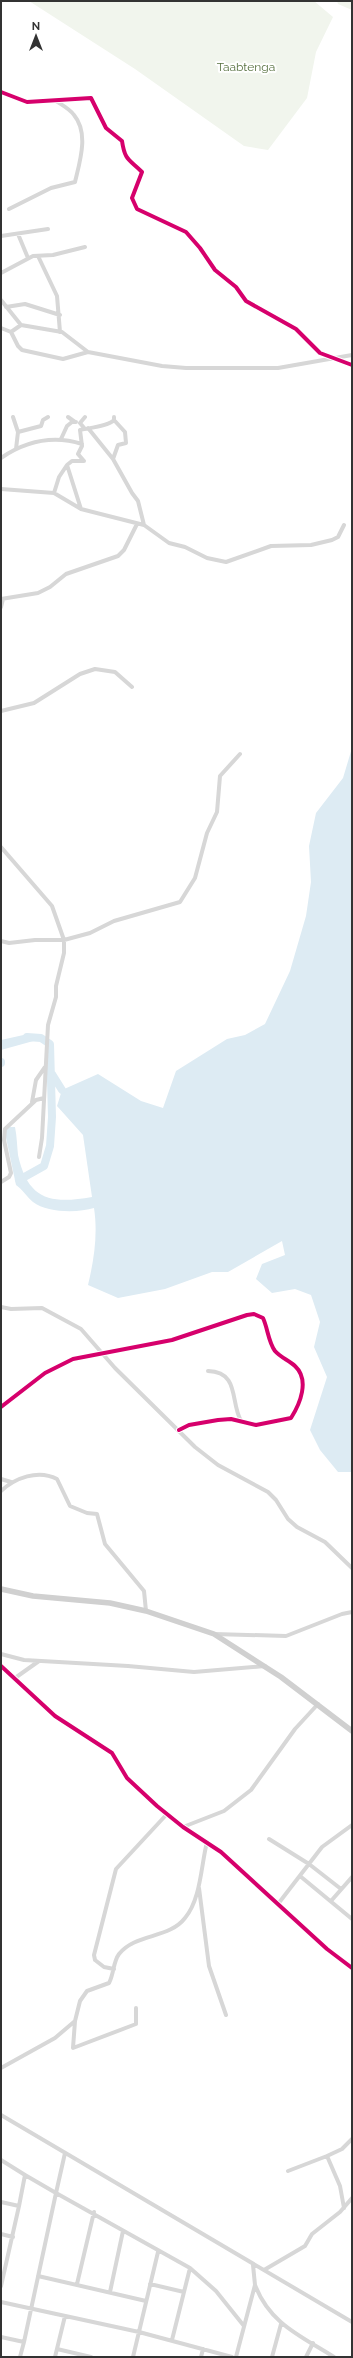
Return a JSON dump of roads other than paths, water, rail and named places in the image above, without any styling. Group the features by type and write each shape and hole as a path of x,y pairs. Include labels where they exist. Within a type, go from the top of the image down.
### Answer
{"street":[{"path":"1,92 27,102 56,101 88,97 94,100 106,128 120,139 123,152 131,164 142,172 143,175 133,192 134,204 137,209 186,232 200,248 215,270 236,287 246,301 296,328 320,353 329,358 352,365"},
{"path":"9,209 51,188 75,182 80,167 82,145 79,123 73,114 56,101"},
{"path":"1,236 48,229"},
{"path":"18,234 28,258"},
{"path":"1,273 28,258 85,247"},
{"path":"38,256 57,296 60,316 60,332"},
{"path":"1,300 21,325 60,332 88,352 162,366 186,368 278,368 352,354"},
{"path":"6,307 25,304 60,316"},
{"path":"11,332 21,325"},
{"path":"1,328 11,332 22,350 63,360 88,352"},
{"path":"68,417 87,429 113,458 138,501 144,525"},
{"path":"61,438 67,426 72,422 78,422 85,417"},
{"path":"14,418 18,432 16,449"},
{"path":"18,432 41,426 43,420 48,418"},
{"path":"54,493 58,477 67,466 72,461 84,461 78,454 82,444 80,430 110,424 114,418 125,432 126,443 118,445 113,458"},
{"path":"1,458 16,449 31,443 61,438 82,444"},
{"path":"67,466 81,509"},
{"path":"1,489 54,493 81,509 144,525 169,543 185,547 207,558 226,562 272,546 312,545 332,540 338,537 344,525"},
{"path":"1,607 2,599 38,593 50,587 66,574 118,556 124,550 137,524"},
{"path":"1,711 34,703 80,674 96,669 115,672 132,687"},
{"path":"1,941 9,943 35,940 64,940 90,933 114,921 175,905 185,897 195,878 208,833 217,812 220,776 240,754"},
{"path":"1,847 52,906 64,940 64,953 56,986 56,997 49,1019 39,1157"},
{"path":"31,1104 36,1080 45,1067"},
{"path":"1,1182 9,1177 11,1172 4,1140 5,1129 31,1104 44,1098"},
{"path":"1,1307 11,1309 42,1308 81,1329 102,1353 195,1447 218,1465 268,1492 276,1500 293,1523 326,1542 352,1568"},
{"path":"1,1407 45,1374 73,1359 172,1340 247,1315 260,1316 263,1318 275,1350 300,1371 302,1386 300,1403 291,1418 256,1425 232,1419 218,1420 189,1425 179,1430"},
{"path":"208,1371 220,1372 227,1379 232,1387 238,1414 242,1421"},
{"path":"1,1492 11,1482 38,1474 52,1476 57,1479 70,1506 87,1513 97,1514 105,1544 144,1591 146,1611"},
{"path":"1,1479 11,1482"},
{"path":"1,1589 33,1596 92,1600 146,1611 214,1634 265,1666 318,1704 352,1731"},
{"path":"214,1634 286,1636 342,1614 352,1612"},
{"path":"1,1654 24,1660 194,1672 265,1666"},
{"path":"15,1678 39,1661"},
{"path":"1,1666 55,1716 112,1753 127,1778 167,1814 183,1827 208,1842 327,1949 352,1968"},
{"path":"183,1827 224,1811 251,1790 295,1729 318,1704"},
{"path":"114,1970 104,1967 94,1960 94,1955 116,1869 167,1814"},
{"path":"278,1904 322,1847 352,1825"},
{"path":"269,1839 309,1864 341,1889"},
{"path":"208,1842 201,1862 198,1888 209,1966 226,2015"},
{"path":"300,1876 352,1919"},
{"path":"331,1901 352,1877"},
{"path":"136,2008 136,2024 73,2048 75,2021 80,2001 87,1991 109,1983 119,1954 135,1941 174,1929 185,1919 198,1888"},
{"path":"1,2068 55,2038 75,2021"},
{"path":"1,2115 352,2322"},
{"path":"288,2171 342,2149 352,2139"},
{"path":"20,2357 65,2153"},
{"path":"327,2156 340,2186 344,2208"},
{"path":"1,2160 56,2193 94,2212 158,2252 190,2268 216,2291 244,2326"},
{"path":"1,2286 3,2270 13,2237 25,2175"},
{"path":"264,2270 304,2246 312,2234 350,2204 352,2198"},
{"path":"1,2202 19,2206"},
{"path":"77,2284 94,2212"},
{"path":"110,2292 123,2231"},
{"path":"1,2234 13,2237"},
{"path":"133,2357 158,2252"},
{"path":"253,2265 255,2285 262,2302 280,2324 334,2357"},
{"path":"172,2340 190,2268"},
{"path":"38,2276 146,2301"},
{"path":"150,2284 184,2292"},
{"path":"236,2357 255,2285"},
{"path":"1,2302 139,2332 232,2357"},
{"path":"55,2357 65,2316"},
{"path":"272,2357 280,2324"},
{"path":"1,2337 24,2342"},
{"path":"306,2357 313,2343"},
{"path":"57,2349 91,2357"},
{"path":"201,2357 203,2349"}],"waterway":[{"path":"19,1180 44,1166 50,1146 52,1117 50,1044 41,1038 27,1037"},
{"path":"52,1074 62,1090"}],"park label":[{"name":"Taabtenga","path":"246,67"}]}
